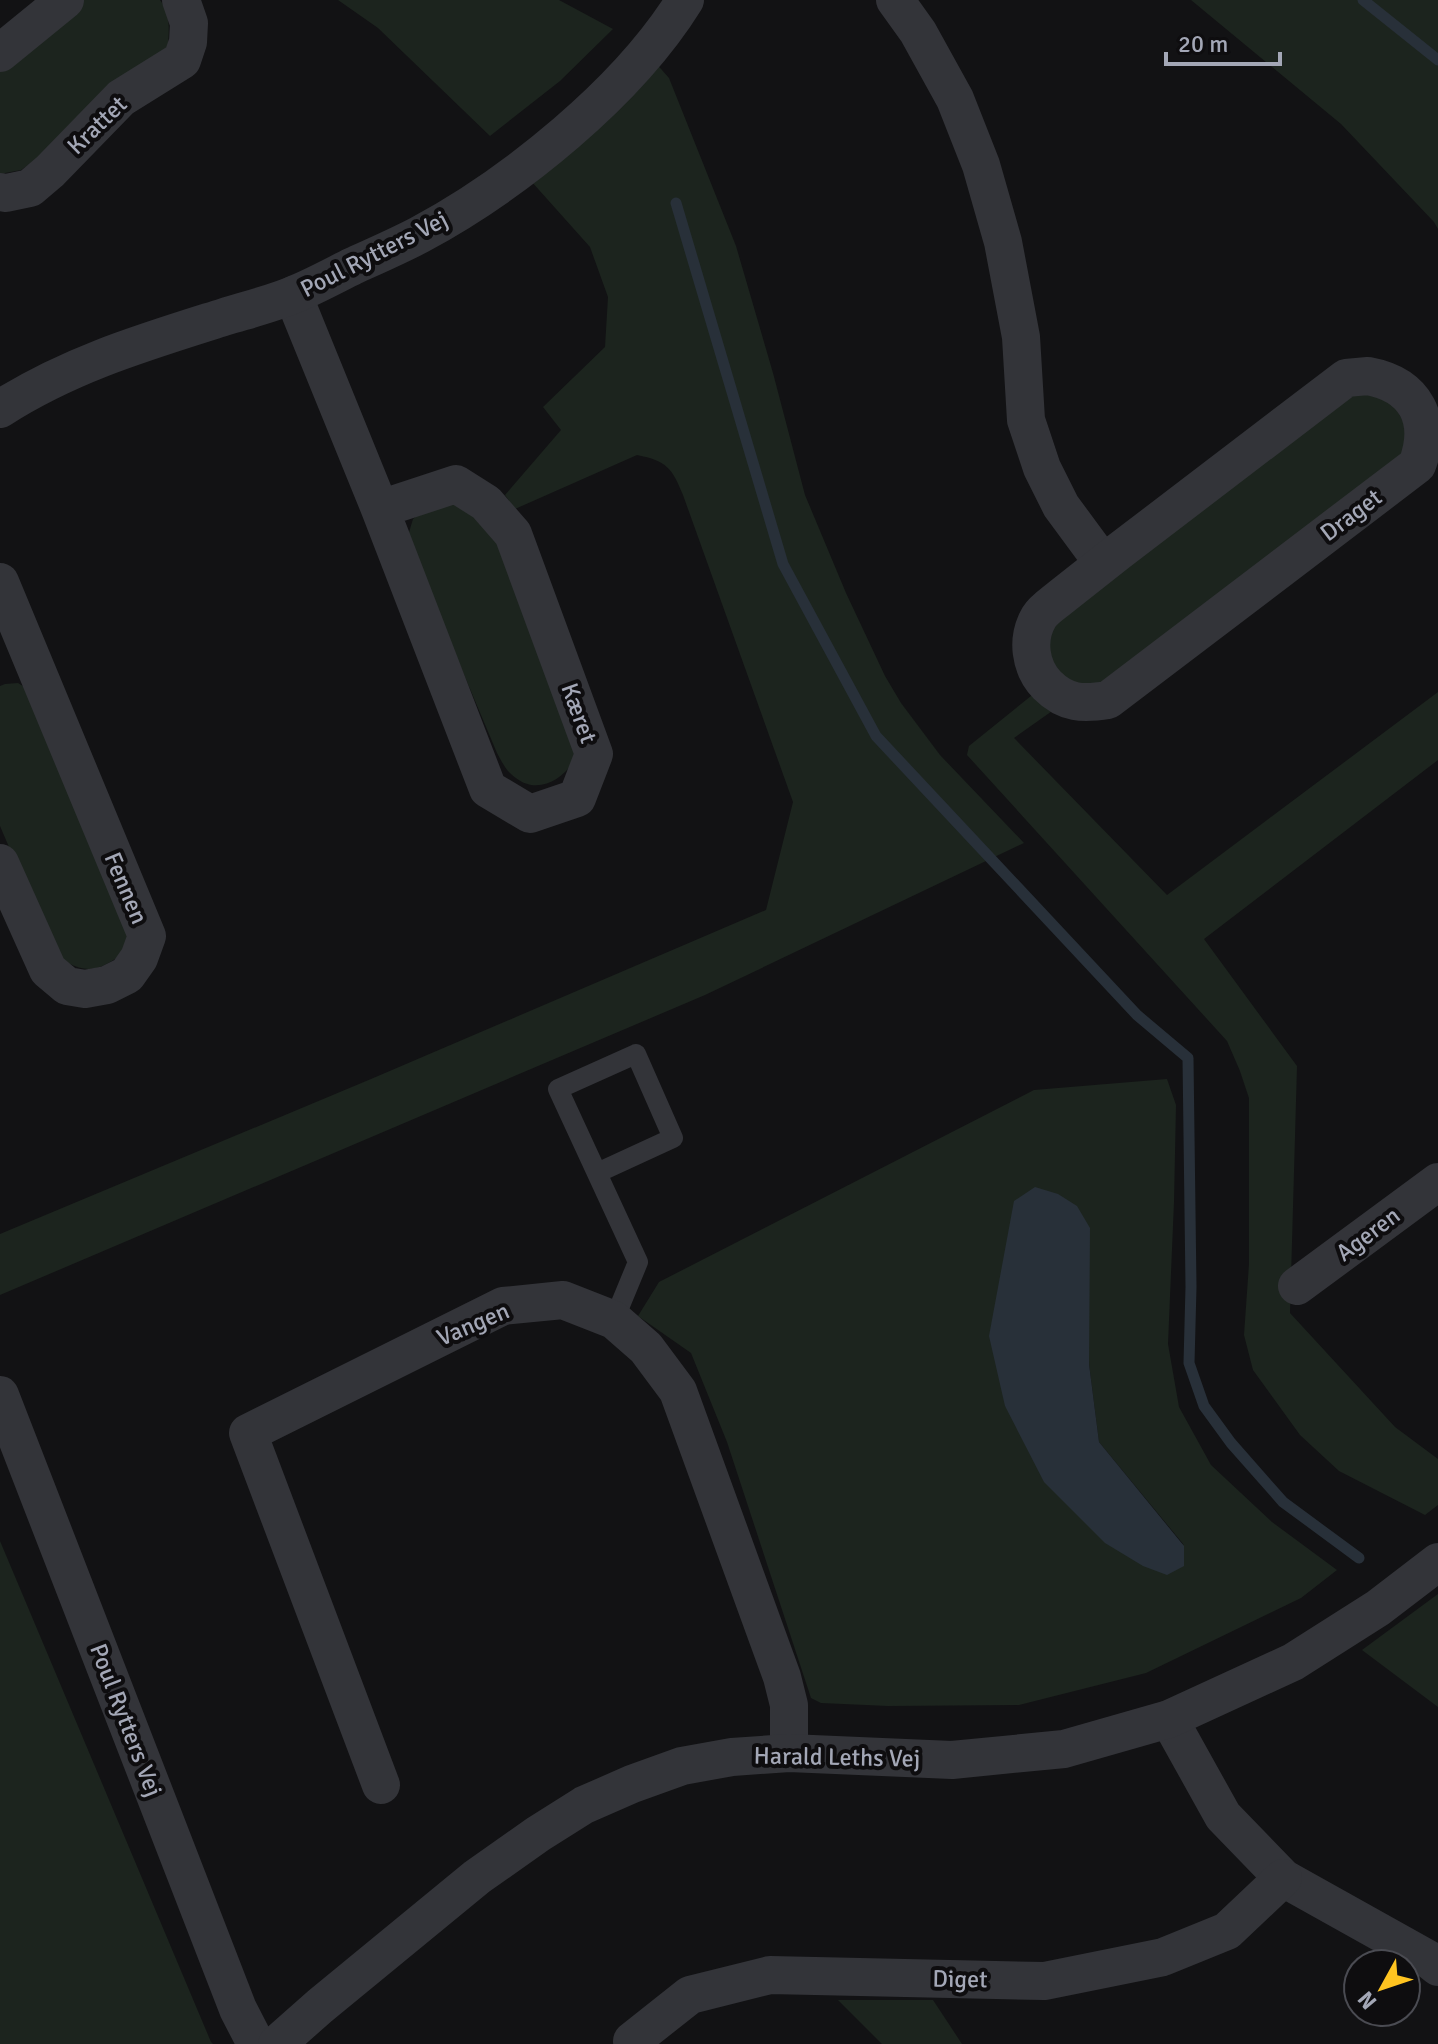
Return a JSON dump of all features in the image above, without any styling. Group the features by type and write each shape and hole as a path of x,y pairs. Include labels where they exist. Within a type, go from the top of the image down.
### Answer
{"street":[{"path":"0,53 65,0"},
{"name":"Krattet","path":"0,192 30,188 121,98 182,60 188,42 189,23 181,0"},
{"name":"Poul Rytters Vej","path":"0,409 76,367 293,295 420,234 497,186 577,123 656,41 685,0"},
{"path":"895,0 918,32 955,99 981,165 1003,242 1021,337 1026,420 1042,468 1061,506 1103,563"},
{"name":"Kæret","path":"293,295 488,789 530,814 577,798 594,754 513,534 486,503 456,484 380,509"},
{"name":"Draget","path":"1368,376 1384,379 1397,385 1413,401 1422,421 1424,438 1417,465 1108,700 1078,703 1057,694 1043,681 1034,665 1031,646 1033,629 1040,614 1103,563 1346,378 1368,376"},
{"name":"Fennen","path":"0,582 14,661 147,936 139,958 127,975 107,985 85,989 67,986 48,970 0,863"},
{"name":"Ageren","path":"1297,1286 1438,1182"},
{"name":"Vangen","path":"381,1785 248,1433 503,1306 563,1300 614,1320 646,1348 678,1391 782,1677 789,1705 789,1753"},
{"name":"Poul Rytters Vej","path":"0,1395 238,2009 256,2044"},
{"name":"Harald Leths Vej","path":"277,2044 477,1877 584,1805 632,1784 682,1766 732,1757 789,1753 952,1760 1064,1749 1169,1719 1293,1662 1378,1608 1438,1562"},
{"path":"1169,1719 1223,1816 1283,1878 1438,1967"},
{"name":"Diget","path":"635,2044 632,2041 690,1995 770,1975 1044,1981 1163,1957 1227,1931 1283,1878"}],"lane":[{"path":"597,1173 673,1138 636,1054 558,1089 638,1262 614,1320"}],"shaded area":[{"path":"81,0 160,0 168,17 168,47 44,154 21,170 0,174 0,72"},
{"path":"338,0 559,0 613,29 560,81 490,136 378,28"},
{"path":"1191,0 1438,0 1438,229 1341,124"},
{"path":"654,61 669,78 736,246 805,495 885,676 940,755 1024,843 705,995 0,1295 0,1234 766,910 793,802 675,478 662,463 637,455 515,509 505,495 561,430 543,407 605,347 608,297 590,247 531,181"},
{"path":"1360,388 1393,403 1409,432 1399,461 1110,678 1091,688 1072,685 1048,664 1044,627"},
{"path":"458,501 489,519 578,755 565,772 549,783 530,785 520,781 503,764 407,539 413,519 424,509"},
{"path":"18,683 29,690 125,912 126,947 102,966 79,968 53,950 0,826 0,686"},
{"path":"1036,692 1055,709 1014,738 1167,895 1438,692 1438,760 1204,939 1297,1066 1290,1313 1395,1427 1438,1459 1438,1505 1425,1515 1339,1471 1300,1435 1253,1370 1244,1335 1249,1264 1249,1098 1227,1041 967,755 969,746"},
{"path":"1167,1079 1176,1105 1168,1344 1179,1407 1211,1465 1272,1522 1337,1570 1301,1598 1146,1673 1019,1705 821,1703 811,1698 727,1442 691,1353 638,1316 659,1282 1034,1090","holes":["1089,1364 1099,1442 1184,1545 1005,1406"]},
{"path":"1035,1187 1058,1194 1077,1206 1090,1228 1089,1364 1099,1442 1184,1546 1184,1566 1167,1575 1143,1566 1105,1543 1044,1482 1005,1406 989,1336 1014,1201"},
{"path":"0,1541 211,2042 213,2044 0,2044"},
{"path":"1438,1594 1438,1707 1362,1650"},
{"path":"838,2000 933,2000 962,2044 882,2044"}],"waterway":[{"path":"1363,0 1438,60"},
{"path":"676,203 783,564 876,736 1137,1015 1188,1058 1189,1363 1204,1406 1231,1443 1283,1502 1359,1558"}]}
